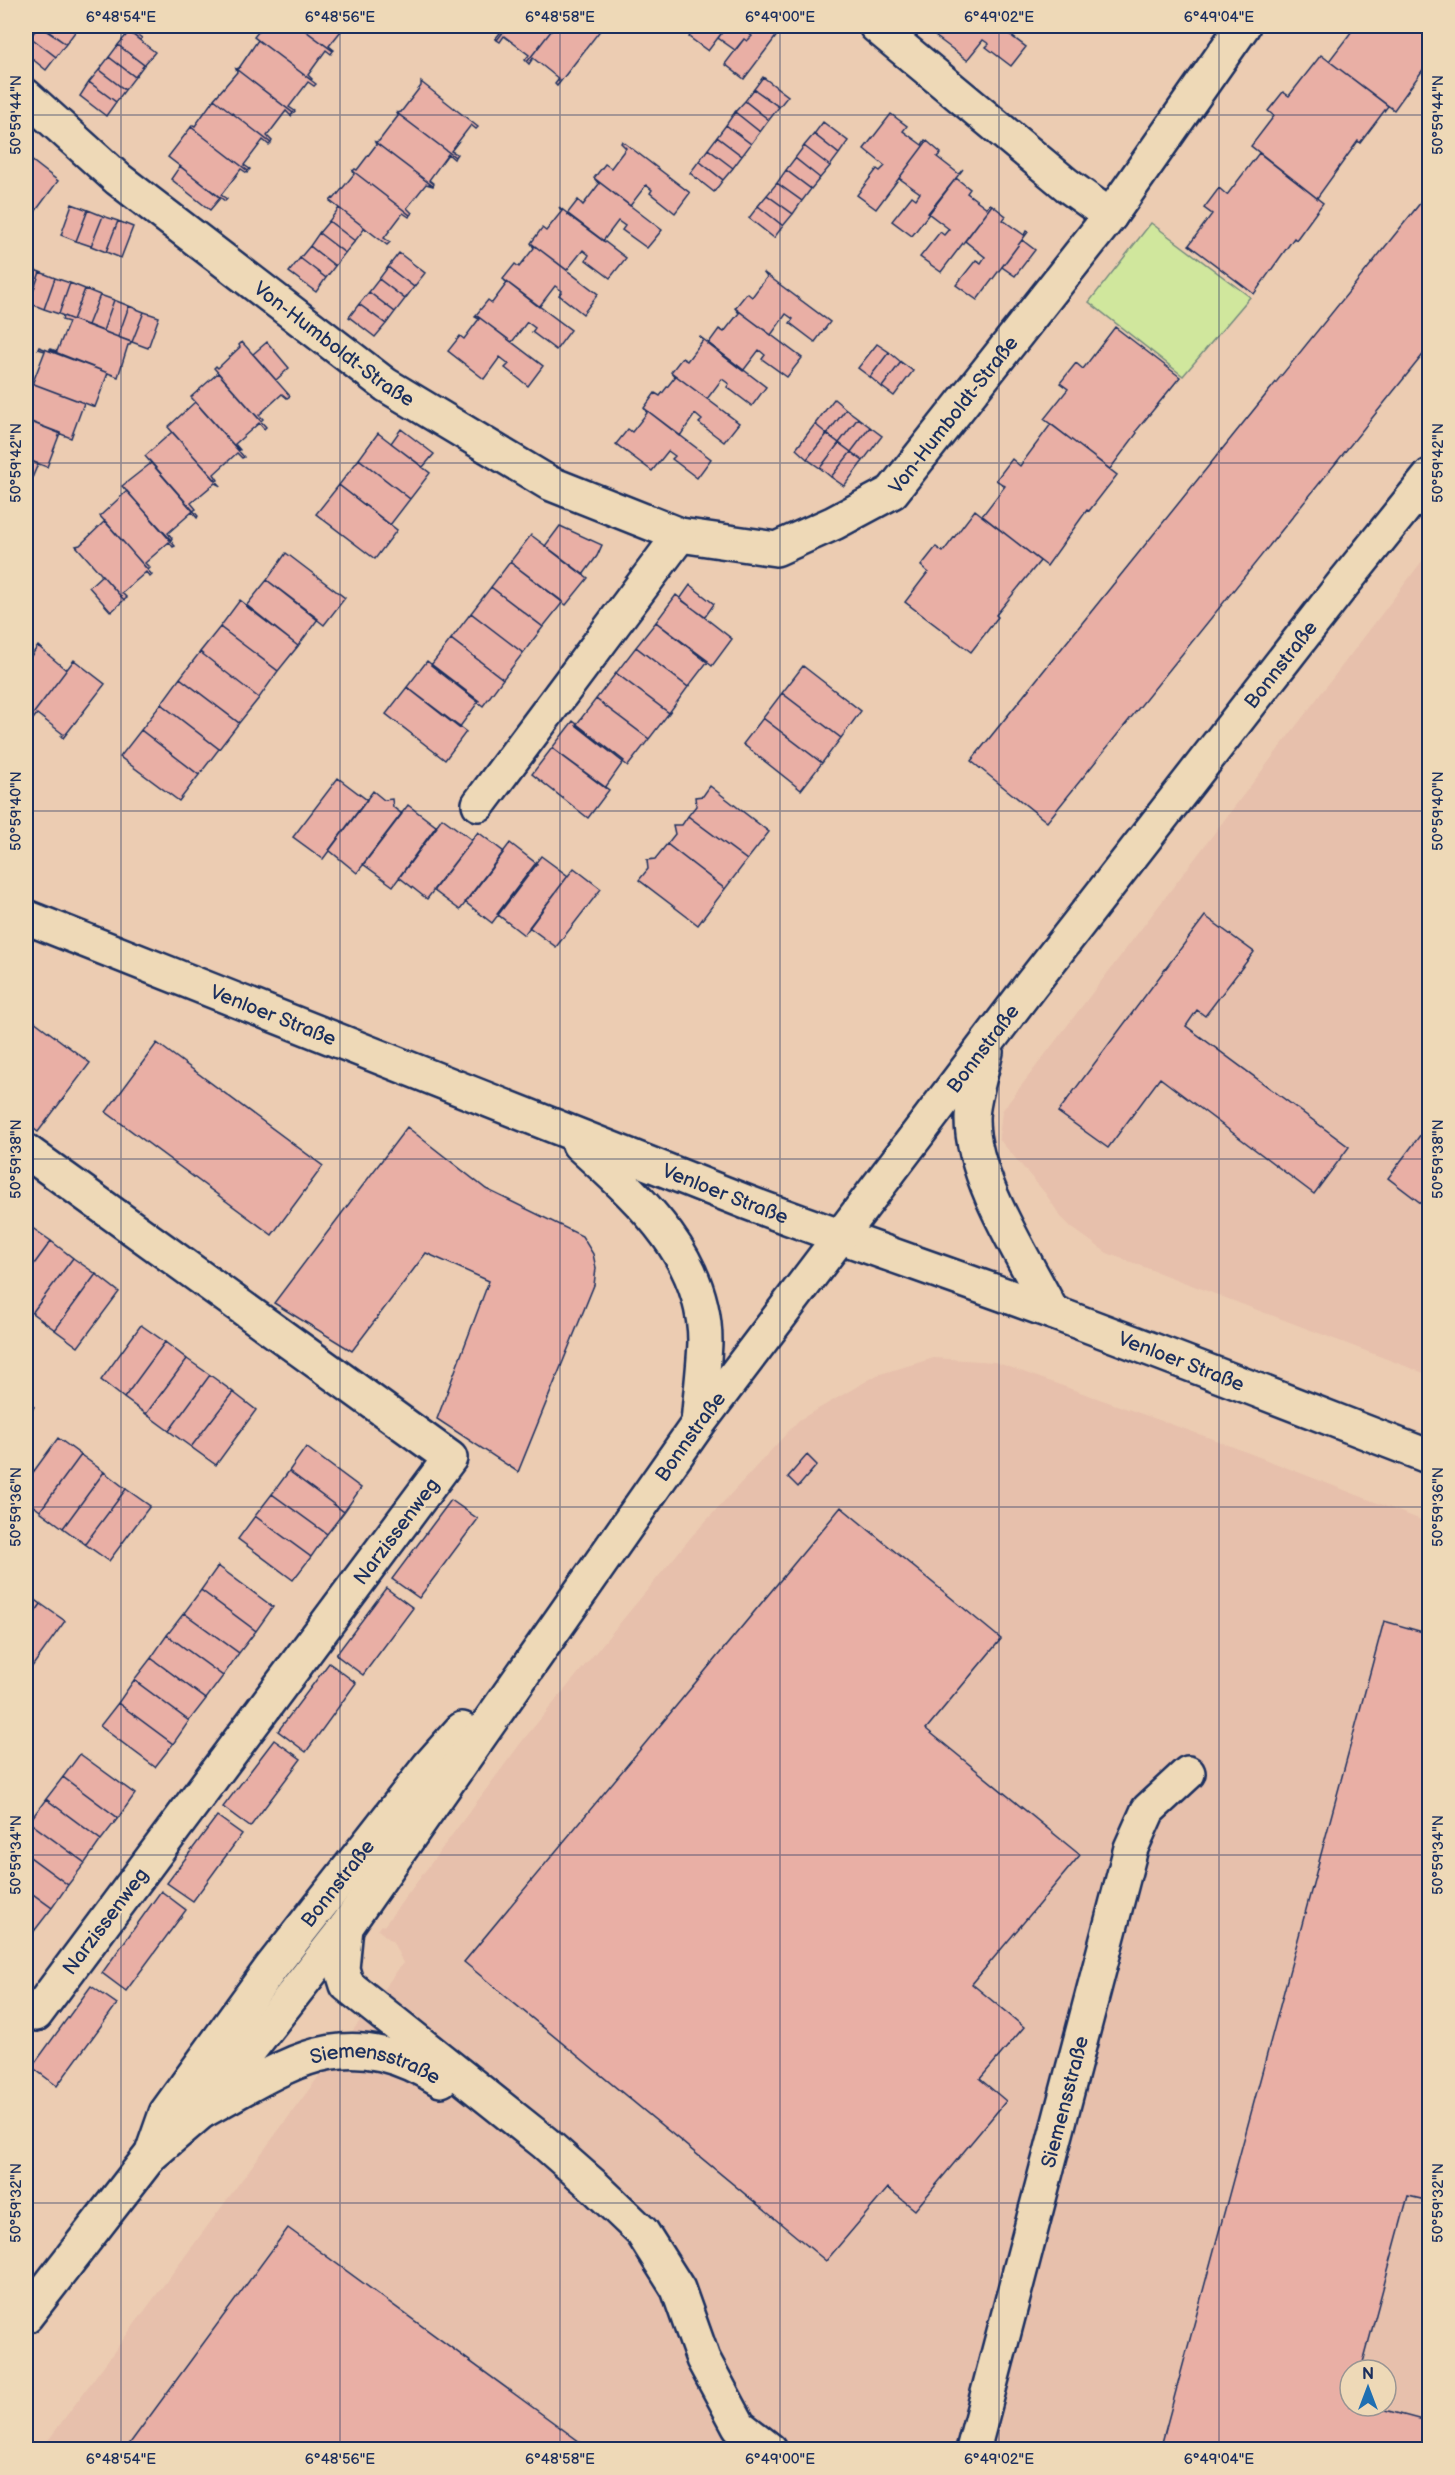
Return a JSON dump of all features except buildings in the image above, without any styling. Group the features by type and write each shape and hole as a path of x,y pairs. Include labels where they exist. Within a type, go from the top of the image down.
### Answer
{"street":[{"path":"876,26 1067,185 1110,216"},
{"name":"Von-Humboldt-Straße","path":"26,96 118,179 386,385 549,483 680,535 776,549 834,523 892,492 1110,216 1243,26"},
{"name":"Bonnstraße","path":"26,2316 151,2155 201,2112 346,1927 698,1424 988,1041 1335,593 1430,476"},
{"path":"479,804 680,535"},
{"name":"Venloer Straße","path":"26,917 840,1238 926,1266 1052,1312 1430,1457"},
{"path":"988,1041 971,1118 977,1154 991,1197 1052,1312"},
{"path":"566,1131 635,1196 664,1229 685,1260 702,1310 705,1341 698,1424"},
{"name":"Narzissenweg","path":"26,1151 450,1458 36,2014 26,2007"},
{"name":"Bonnstraße","path":"151,2155 166,2113 270,1968 429,1766 552,1632"},
{"name":"Siemensstraße","path":"973,2450 1131,1848 1148,1810 1188,1773"},
{"name":"Siemensstraße","path":"346,1927 342,1968 347,1985 545,2143 596,2187 642,2232 678,2289 703,2359 739,2426 770,2450"},
{"name":"Siemensstraße","path":"201,2112 295,2061 334,2050 361,2049 416,2064 545,2143"}],"shaded area":[{"path":"1429,552 1429,1375 1107,1253 1061,1217 1045,1193 999,1139 1002,1111"},
{"path":"934,1358 995,1362 1210,1438 1429,1523 1429,2449 41,2450 403,1963 393,1942 378,1930 382,1925 384,1926 523,1740 692,1536 799,1420 877,1375"}],"green space":[{"path":"1151,223 1250,297 1183,376 1089,302"}]}
